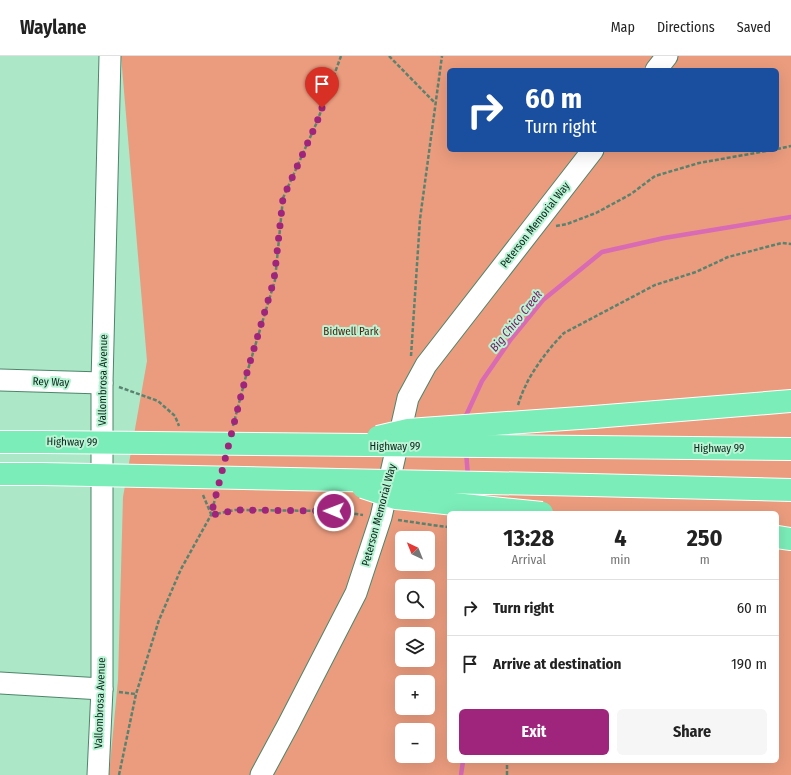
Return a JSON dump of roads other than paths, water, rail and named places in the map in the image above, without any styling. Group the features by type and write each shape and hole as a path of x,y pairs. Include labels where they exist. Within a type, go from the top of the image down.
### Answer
{"highway":[{"path":"334,446 408,430 791,401"},
{"name":"Highway 99","path":"0,442 791,449"},
{"path":"0,474 791,490"},
{"path":"341,480 396,498 523,511"},
{"path":"779,537 791,539"}],"street":[{"name":"Vallombrosa Avenue","path":"98,775 102,689 102,383 110,56"},
{"path":"658,68 667,56"},
{"name":"Peterson Memorial Way","path":"261,775 356,593 380,517 408,398 426,365 591,152"},
{"name":"Rey Way","path":"0,380 102,383"},
{"path":"0,683 102,689"}],"waterway":[{"name":"Big Chico Creek","path":"464,420 482,381 511,339 543,300 602,252 664,238 791,217"},
{"name":"Big Chico Creek","path":"466,451 468,477"},
{"name":"Big Chico Creek","path":"461,775 463,763"}],"park label":[{"name":"Bidwell Park","path":"351,331"}]}
